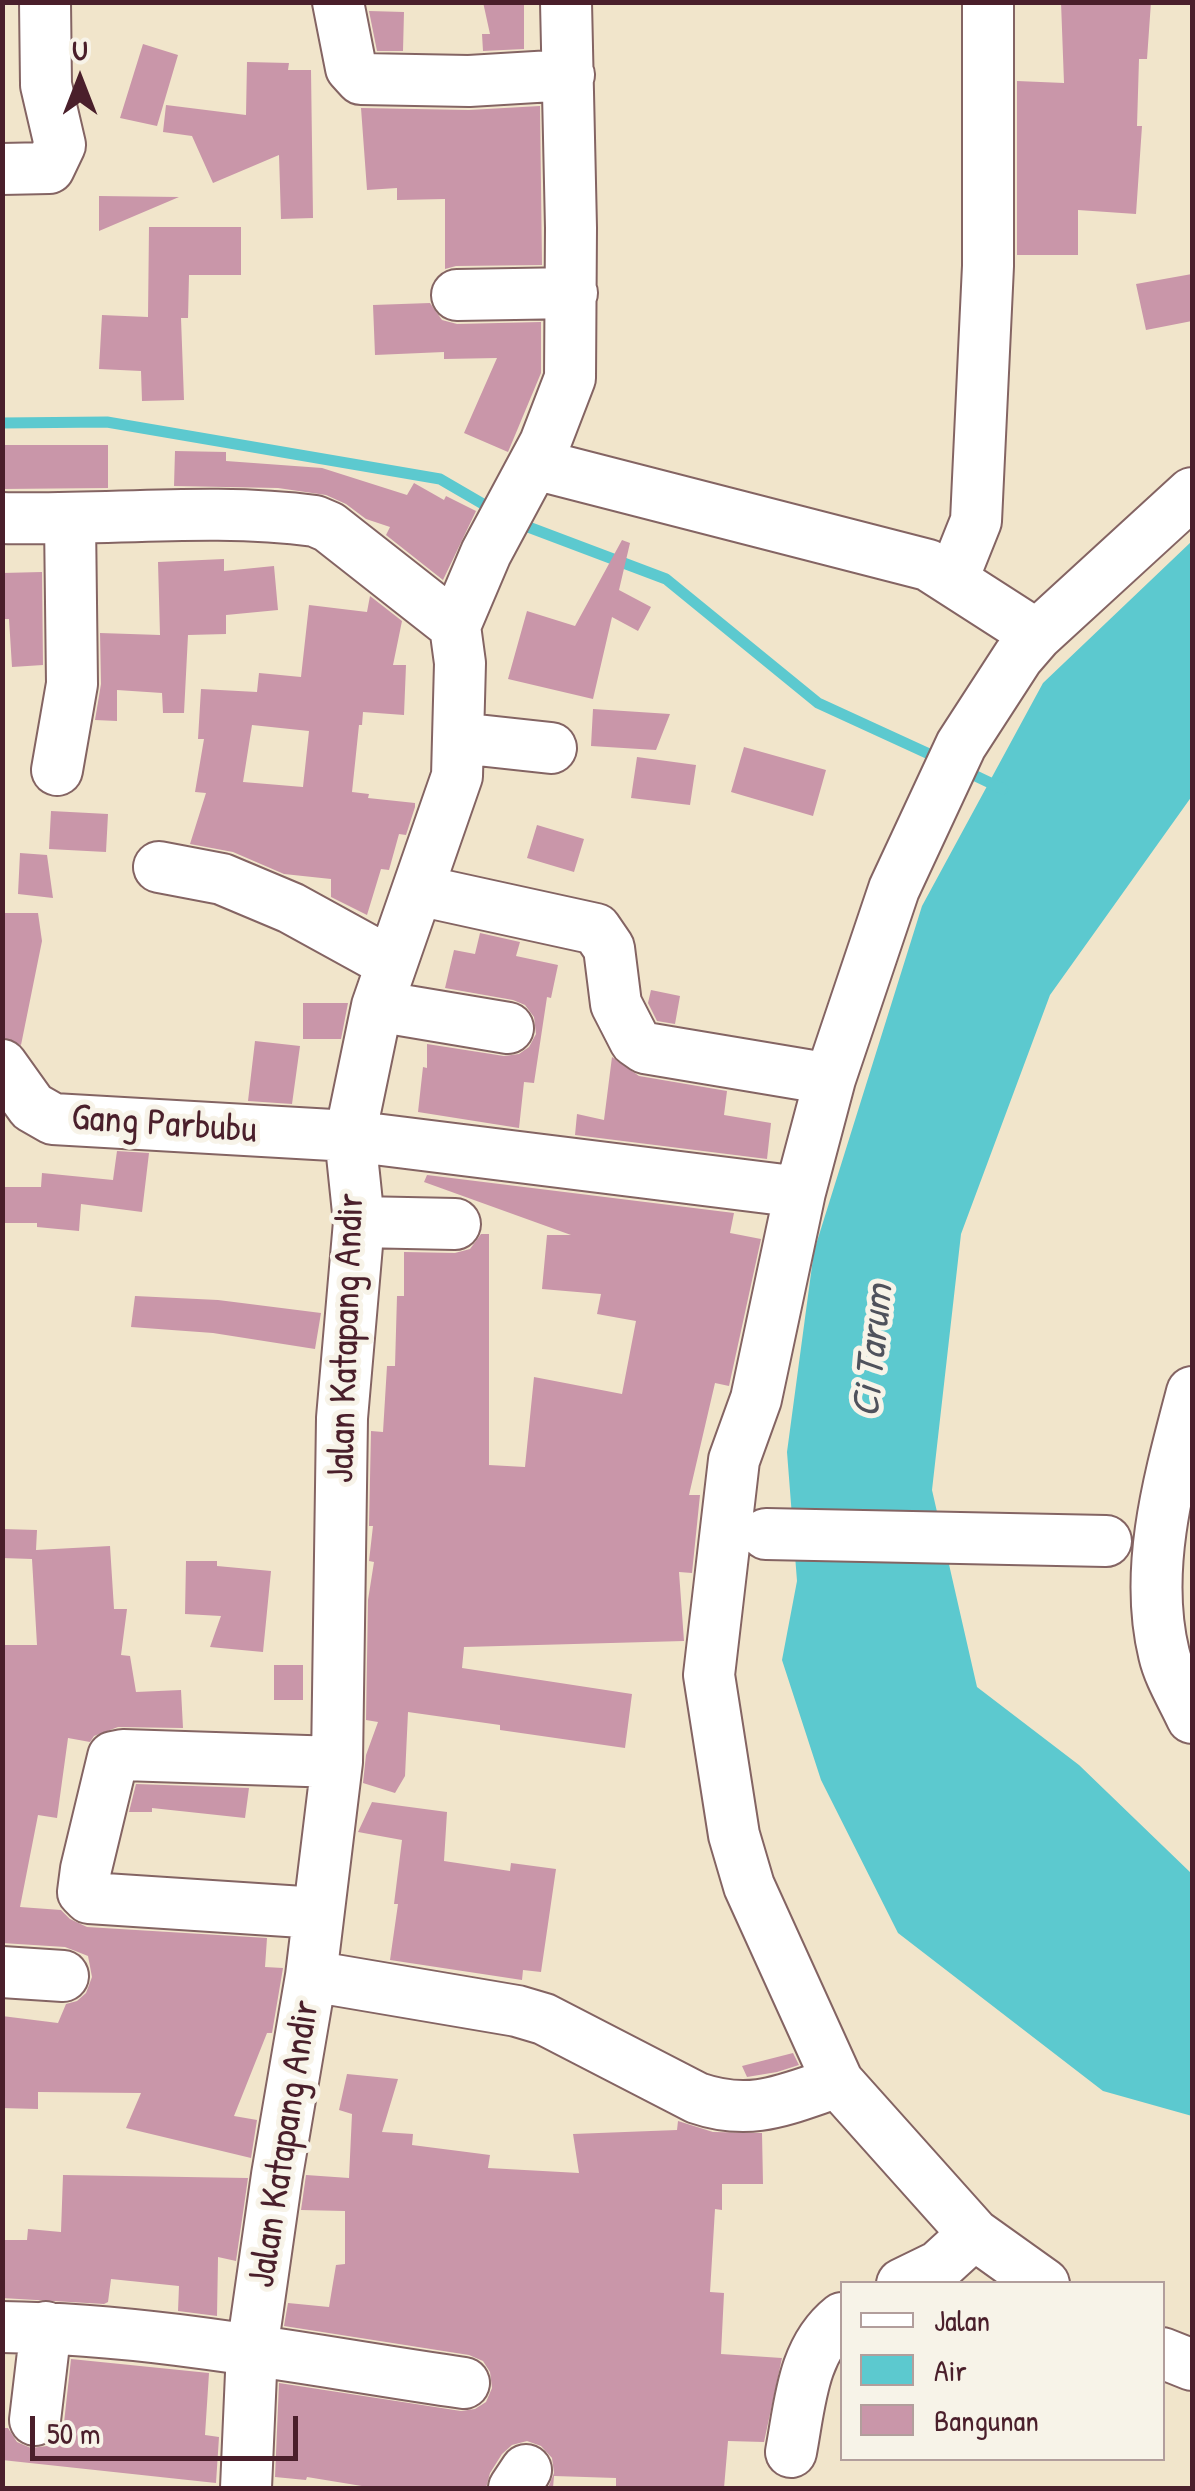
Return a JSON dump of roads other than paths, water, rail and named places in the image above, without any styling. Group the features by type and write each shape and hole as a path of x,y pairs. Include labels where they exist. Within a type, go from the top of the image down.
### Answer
{"street":[{"path":"2,169 49,168 60,145 46,85 45,2"},
{"path":"338,2 351,68 362,79 469,81 569,75"},
{"path":"2,518 194,516 315,521 342,537 454,626 486,553 561,407 570,378 566,2"},
{"path":"949,577 958,566 976,521 988,266 988,2"},
{"path":"457,295 572,293"},
{"path":"523,485 928,564 1037,634"},
{"path":"1040,2281 974,2234 838,2082 748,1886 734,1836 710,1675 716,1604 734,1460 756,1399 800,1192 830,1079 894,889 954,761 1018,657 1037,634 1192,493"},
{"path":"57,770 72,684 70,520"},
{"name":"Jalan Katapang Andir","path":"258,2486 252,2350 311,1976 336,1762 342,1418 358,1222 350,1136 384,985 457,776 460,663 454,626"},
{"path":"459,738 551,748"},
{"path":"159,867 222,879 291,908 384,985 508,1028"},
{"path":"418,890 596,930 609,948 616,1004 635,1041 646,1048 830,1079"},
{"name":"Gang Parbubu","path":"2,1064 32,1108 53,1119 350,1136 800,1192"},
{"path":"358,1222 454,1224"},
{"path":"1192,1392 1160,1534 1168,1607 1164,1658 1192,1718"},
{"path":"716,1604 758,1558 766,1534 752,1491 734,1460"},
{"path":"1106,1541 1129,1509 1173,1478"},
{"path":"766,1534 1106,1541"},
{"path":"1106,1541 1129,1587 1168,1607"},
{"path":"318,1913 89,1898 84,1892 86,1869 113,1757 336,1762"},
{"path":"2,1972 63,1976"},
{"path":"311,1976 518,2011 544,2019 697,2098 721,2106 762,2107 838,2082"},
{"path":"908,2281 940,2266 974,2234"},
{"path":"791,2452 814,2350 840,2320"},
{"path":"35,2420 24,2327 252,2350 464,2383"},
{"path":"1165,2354 1192,2365"}],"water":[{"name":"Ci Tarum","path":"1192,541 1192,796 1050,995 961,1234 932,1490 977,1687 1079,1765 1192,1874 1192,2116 1103,2091 898,1933 821,1780 782,1660 797,1581 787,1452 814,1251 922,906 1043,683"}],"waterway":[{"path":"2,423 107,422 440,479 495,511"},
{"path":"515,522 666,579 818,703 940,759"},
{"path":"961,769 1003,789"}]}
